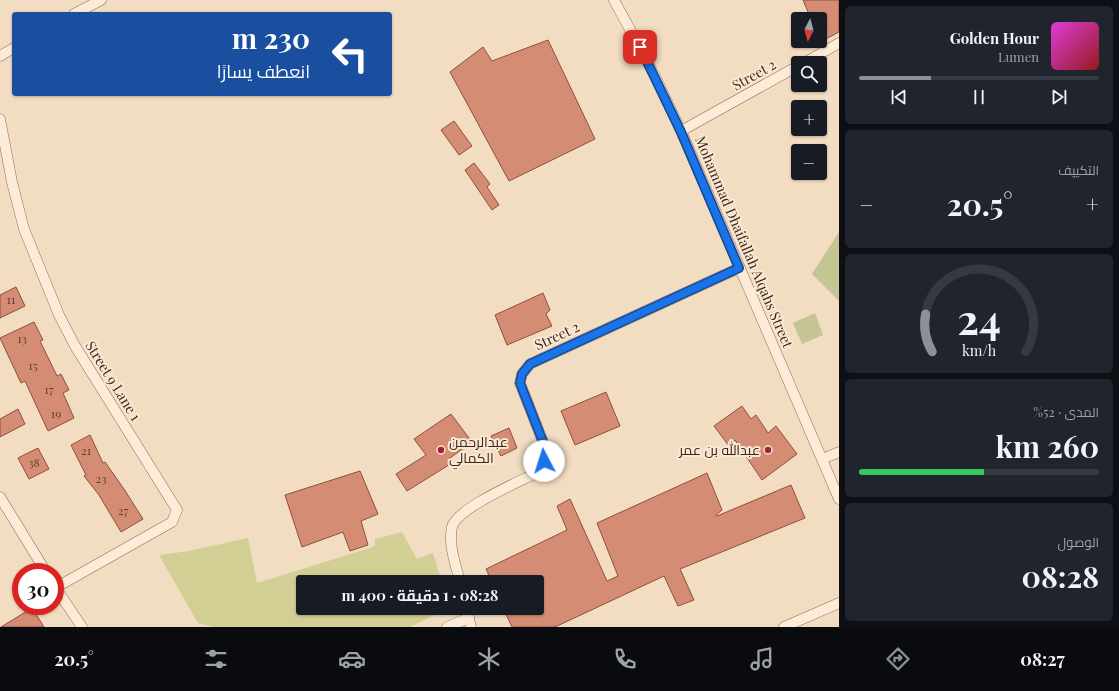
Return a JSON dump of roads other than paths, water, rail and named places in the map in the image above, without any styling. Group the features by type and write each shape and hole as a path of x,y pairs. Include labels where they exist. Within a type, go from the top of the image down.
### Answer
{"street":[{"path":"78,12 101,0"},
{"name":"Mohammad Dhaifallah Alqahs Street","path":"614,0 654,74 681,132 839,499"},
{"path":"816,56 839,43"},
{"path":"0,56 12,49"},
{"name":"Street 2","path":"681,132 791,70"},
{"name":"Street 9 Lane 1","path":"0,119 12,182 24,229 51,297 75,346 177,510 172,522 64,583"},
{"name":"Street 2","path":"459,575 451,537 455,519 466,509 538,472 543,465 545,447 520,383 522,374 530,364 739,268"},
{"path":"822,459 839,452"},
{"path":"0,497 3,508 40,563"},
{"path":"64,601 82,627"},
{"path":"789,626 839,604"},
{"path":"447,627 469,618"}],"place":[{"name":"عبدالرحمن الكمالي","path":"441,450"},
{"name":"عبدالله بن عمر","path":"768,450"}]}
